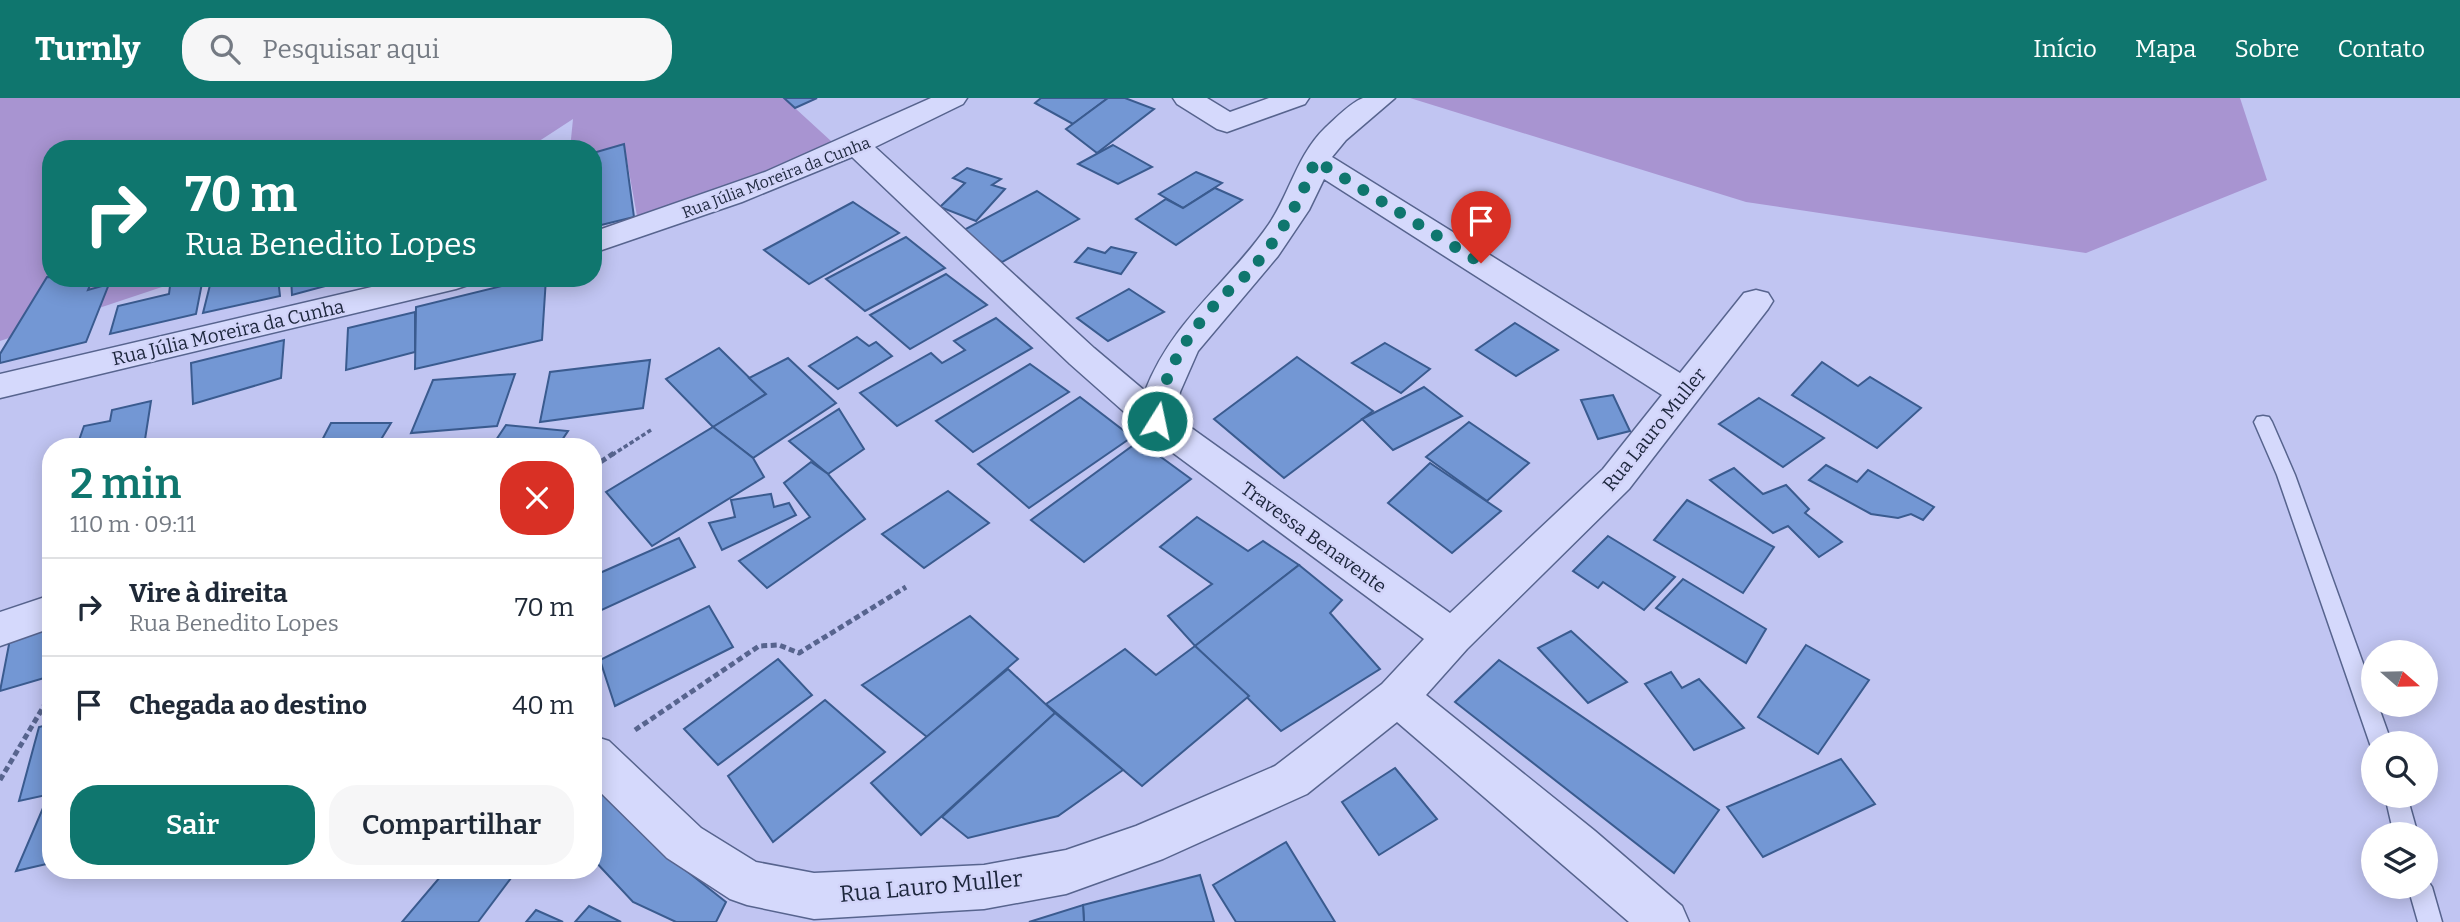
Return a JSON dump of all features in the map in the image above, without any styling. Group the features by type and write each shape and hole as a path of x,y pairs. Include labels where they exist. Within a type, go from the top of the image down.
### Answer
{"street":[{"name":"Rua Júlia Moreira da Cunha","path":"602,240 732,196 856,146 953,98"},
{"path":"1187,98 1227,123 1295,98"},
{"path":"1157,421 1163,388 1179,352 1208,313 1247,275 1269,247 1307,184 1315,160 1339,134 1381,98"},
{"name":"Travessa Benavente","path":"856,146 1082,356 1157,421 1452,637"},
{"path":"1315,160 1682,392"},
{"name":"Rua Júlia Moreira da Cunha","path":"0,386 418,287"},
{"name":"Rua Lauro Muller","path":"1452,637 1616,479 1756,301"},
{"path":"0,629 42,614"},
{"path":"1452,637 1397,697 1578,846 1665,922"},
{"name":"Rua Lauro Muller","path":"602,764 684,844 747,883 814,896 984,887 1066,872 1146,844 1291,780 1397,697"}],"lane":[{"path":"2263,422 2286,475 2377,731"},
{"path":"2423,899 2430,922"}],"path":[{"path":"602,461 651,430"},
{"path":"602,751 759,646 779,645 799,653 906,587"},
{"path":"0,780 42,709"}],"shaded area":[{"path":"0,98 784,98 843,152 637,216 624,144 602,150 602,140 571,140 573,119 541,140 42,140 42,287 162,287 0,341"},
{"path":"1410,98 2240,98 2267,180 2086,253 1746,202"}],"building":[{"path":"784,98 817,98 795,108"},
{"path":"1041,98 1108,98 1073,124 1035,103"},
{"path":"1108,98 1125,98 1154,109 1097,153 1066,129"},
{"path":"624,144 634,217 602,225 602,150"},
{"path":"1113,145 1152,167 1118,184 1078,164"},
{"path":"967,168 1001,179 992,185 1005,189 976,221 940,207 965,183 953,178"},
{"path":"1196,172 1222,183 1183,208 1159,194"},
{"path":"1215,188 1242,200 1176,245 1136,219 1166,199 1183,208"},
{"path":"1037,191 1079,219 1002,262 960,232"},
{"path":"853,202 899,233 809,284 764,250"},
{"path":"906,237 945,268 865,311 826,279"},
{"path":"1111,247 1136,253 1121,274 1075,262 1088,248 1105,253"},
{"path":"946,274 987,305 910,349 870,315"},
{"path":"42,285 89,287 88,290 108,287 86,342 0,363 0,354"},
{"path":"170,287 201,287 196,314 110,334 118,306 169,294"},
{"path":"210,287 279,287 280,296 203,313"},
{"path":"292,287 322,287 292,295"},
{"path":"498,287 545,287 542,340 415,369 416,307"},
{"path":"1129,289 1164,312 1108,341 1077,318"},
{"path":"415,312 415,352 346,370 348,328"},
{"path":"996,318 1032,348 897,426 860,393 931,353 942,363 965,350 954,341"},
{"path":"1515,323 1558,350 1516,376 1476,350"},
{"path":"857,337 869,346 876,342 892,356 838,389 809,366"},
{"path":"284,340 281,378 193,404 191,363"},
{"path":"1385,343 1430,369 1401,393 1352,363"},
{"path":"719,348 766,394 713,427 666,379"},
{"path":"1297,357 1373,411 1284,478 1214,419"},
{"path":"788,358 836,403 753,458 713,427 766,394 749,378"},
{"path":"650,360 643,408 540,422 550,372"},
{"path":"1822,362 1858,386 1870,377 1921,408 1877,448 1792,395"},
{"path":"1030,364 1069,392 973,452 936,421"},
{"path":"515,374 497,426 411,433 433,380"},
{"path":"1424,387 1462,416 1393,450 1362,419"},
{"path":"1613,395 1630,431 1598,439 1581,400"},
{"path":"1080,397 1132,437 1029,508 978,464"},
{"path":"1759,398 1824,438 1783,467 1719,424"},
{"path":"151,401 145,438 80,438 84,426 110,421 112,410"},
{"path":"839,409 864,449 828,474 789,441"},
{"path":"1469,422 1529,463 1487,501 1426,457"},
{"path":"331,423 391,423 382,438 323,438"},
{"path":"506,425 568,431 563,438 497,438"},
{"path":"713,427 753,458 764,477 652,546 606,492"},
{"path":"1139,441 1191,479 1084,562 1031,520"},
{"path":"811,462 828,474 865,519 767,588 739,561 810,517 784,483"},
{"path":"1430,463 1501,511 1452,553 1388,503"},
{"path":"1826,465 1857,482 1868,470 1934,507 1923,520 1911,514 1898,518 1871,514 1809,480"},
{"path":"1734,468 1763,494 1786,485 1809,509 1805,513 1842,542 1819,557 1788,526 1773,533 1710,480"},
{"path":"948,491 989,523 924,568 882,534"},
{"path":"771,494 774,507 789,503 796,515 722,550 709,523 735,517 731,500"},
{"path":"1687,500 1774,547 1743,593 1654,540"},
{"path":"1197,517 1248,551 1263,541 1299,565 1195,646 1168,616 1212,584 1160,547"},
{"path":"1608,536 1675,577 1644,610 1603,582 1598,588 1573,571"},
{"path":"679,538 695,567 602,610 602,572"},
{"path":"1299,565 1342,600 1330,613 1380,669 1281,731 1195,646"},
{"path":"1683,579 1766,629 1746,663 1656,608"},
{"path":"709,606 733,647 615,706 602,659"},
{"path":"970,616 1018,659 927,737 862,685"},
{"path":"42,624 42,679 0,691 11,634"},
{"path":"1571,631 1627,682 1588,703 1538,648"},
{"path":"1806,645 1869,680 1818,754 1758,717"},
{"path":"1195,646 1249,696 1142,786 1046,704 1125,649 1156,675"},
{"path":"778,659 812,695 718,765 684,729"},
{"path":"1499,660 1719,810 1674,873 1455,702"},
{"path":"1008,669 1055,713 921,835 871,783"},
{"path":"1671,672 1682,688 1699,679 1744,728 1694,750 1645,684"},
{"path":"825,700 885,752 773,842 728,776"},
{"path":"1055,713 1123,770 1058,816 968,838 942,817"},
{"path":"42,726 42,796 19,801 39,727"},
{"path":"1841,759 1875,804 1763,857 1727,807"},
{"path":"1395,768 1437,819 1379,855 1342,802"},
{"path":"602,788 655,846 726,902 716,922 676,922 633,902 602,869"},
{"path":"42,810 42,865 16,871"},
{"path":"1286,842 1335,922 1236,922 1213,885"},
{"path":"1200,875 1214,922 1084,922 1083,905"},
{"path":"438,879 510,879 478,922 402,922"},
{"path":"1083,905 1084,922 1029,922"},
{"path":"589,906 621,922 575,922"},
{"path":"536,910 563,922 526,922"}],"route":[{"path":"1157,421 1163,388 1179,352 1208,313 1247,275 1269,247 1307,184 1315,160 1481,263"}]}
